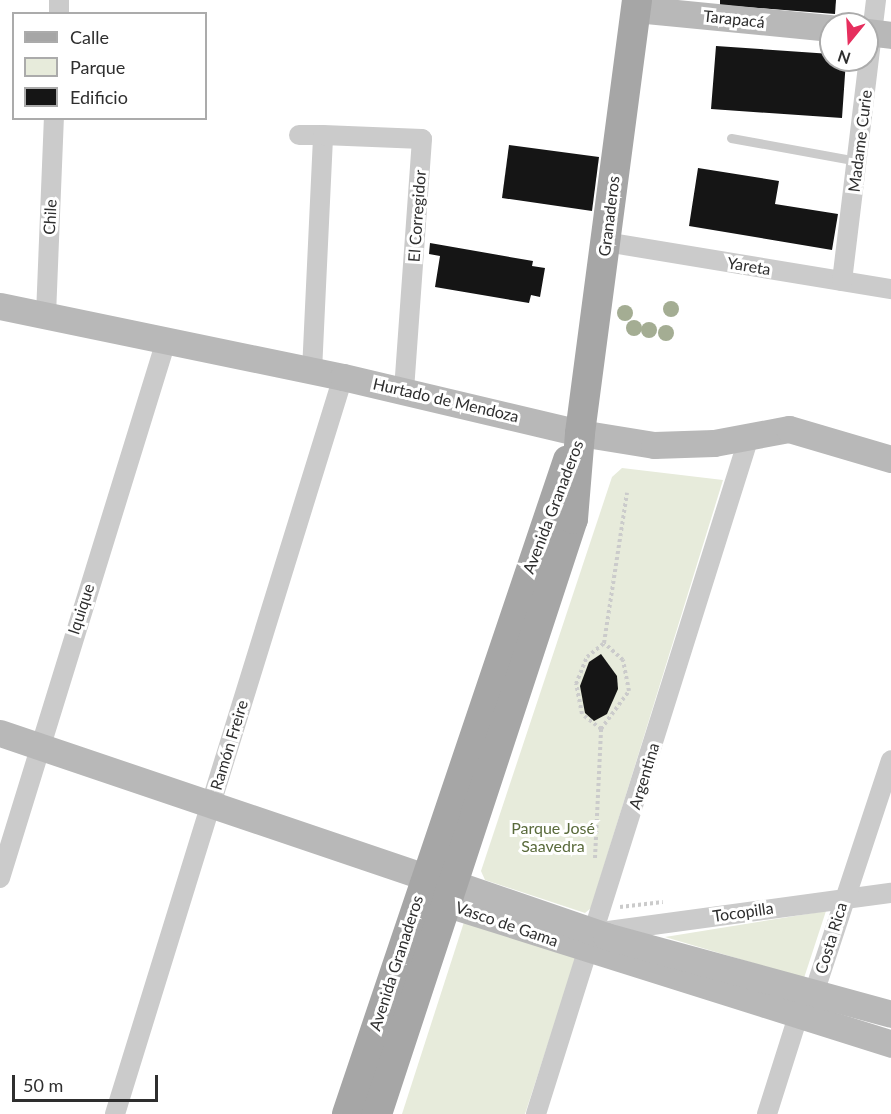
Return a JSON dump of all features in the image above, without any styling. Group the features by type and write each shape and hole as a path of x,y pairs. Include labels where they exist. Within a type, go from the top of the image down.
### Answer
{"main road":[{"name":"Granaderos","path":"580,433 637,4"},
{"name":"Avenida Granaderos","path":"347,1114 424,877 580,433"},
{"name":"Avenida Granaderos","path":"377,1114 452,894 573,519 580,433"}],"street":[{"name":"Tarapacá","path":"637,4 819,27"},
{"name":"Madame Curie","path":"842,281 871,72"},
{"name":"Chile","path":"46,315 54,120"},
{"name":"El Corregidor","path":"299,135 422,139 404,392"},
{"path":"312,371 323,135"},
{"name":"Yareta","path":"606,242 891,289"},
{"name":"Hurtado de Mendoza","path":"0,306 343,376 580,433 654,445 749,437 789,429 891,459"},
{"name":"Iquique","path":"0,878 38,746 166,341"},
{"name":"Ramón Freire","path":"115,1114 343,376"},
{"name":"Argentina","path":"536,1114 749,437"},
{"name":"Vasco de Gama","path":"0,733 424,877 452,894 798,1017 891,1044"},
{"name":"Costa Rica","path":"766,1114 798,1017 814,993 842,898 891,760"},
{"name":"Tocopilla","path":"592,942 842,898 891,893"},
{"name":"Vasco de Gama","path":"592,942 814,993 891,1014"}],"lane":[{"path":"731,138 858,161"}],"path":[{"path":"601,729 582,714 576,684 587,657 604,643 627,493"},
{"path":"595,867 601,729 629,691 623,660 604,643"}],"green space":[{"name":"Parque José Saavedra","path":"622,468 723,480 591,908 585,913 485,880 481,871 612,477"},
{"path":"826,911 804,978 665,937"},
{"path":"464,922 576,958 525,1114 402,1114"}],"building":[{"path":"720,0 836,0 835,12 819,13 720,5"},
{"path":"716,46 819,53 819,72 845,72 842,118 711,109"},
{"path":"509,145 599,157 592,211 502,198"},
{"path":"698,168 779,181 775,204 838,214 832,250 689,226"},
{"path":"430,243 533,261 532,266 545,268 540,297 531,295 529,303 435,287 440,256 429,254"},
{"path":"601,654 617,676 618,689 607,714 594,721 585,713 580,686 589,662"}]}
